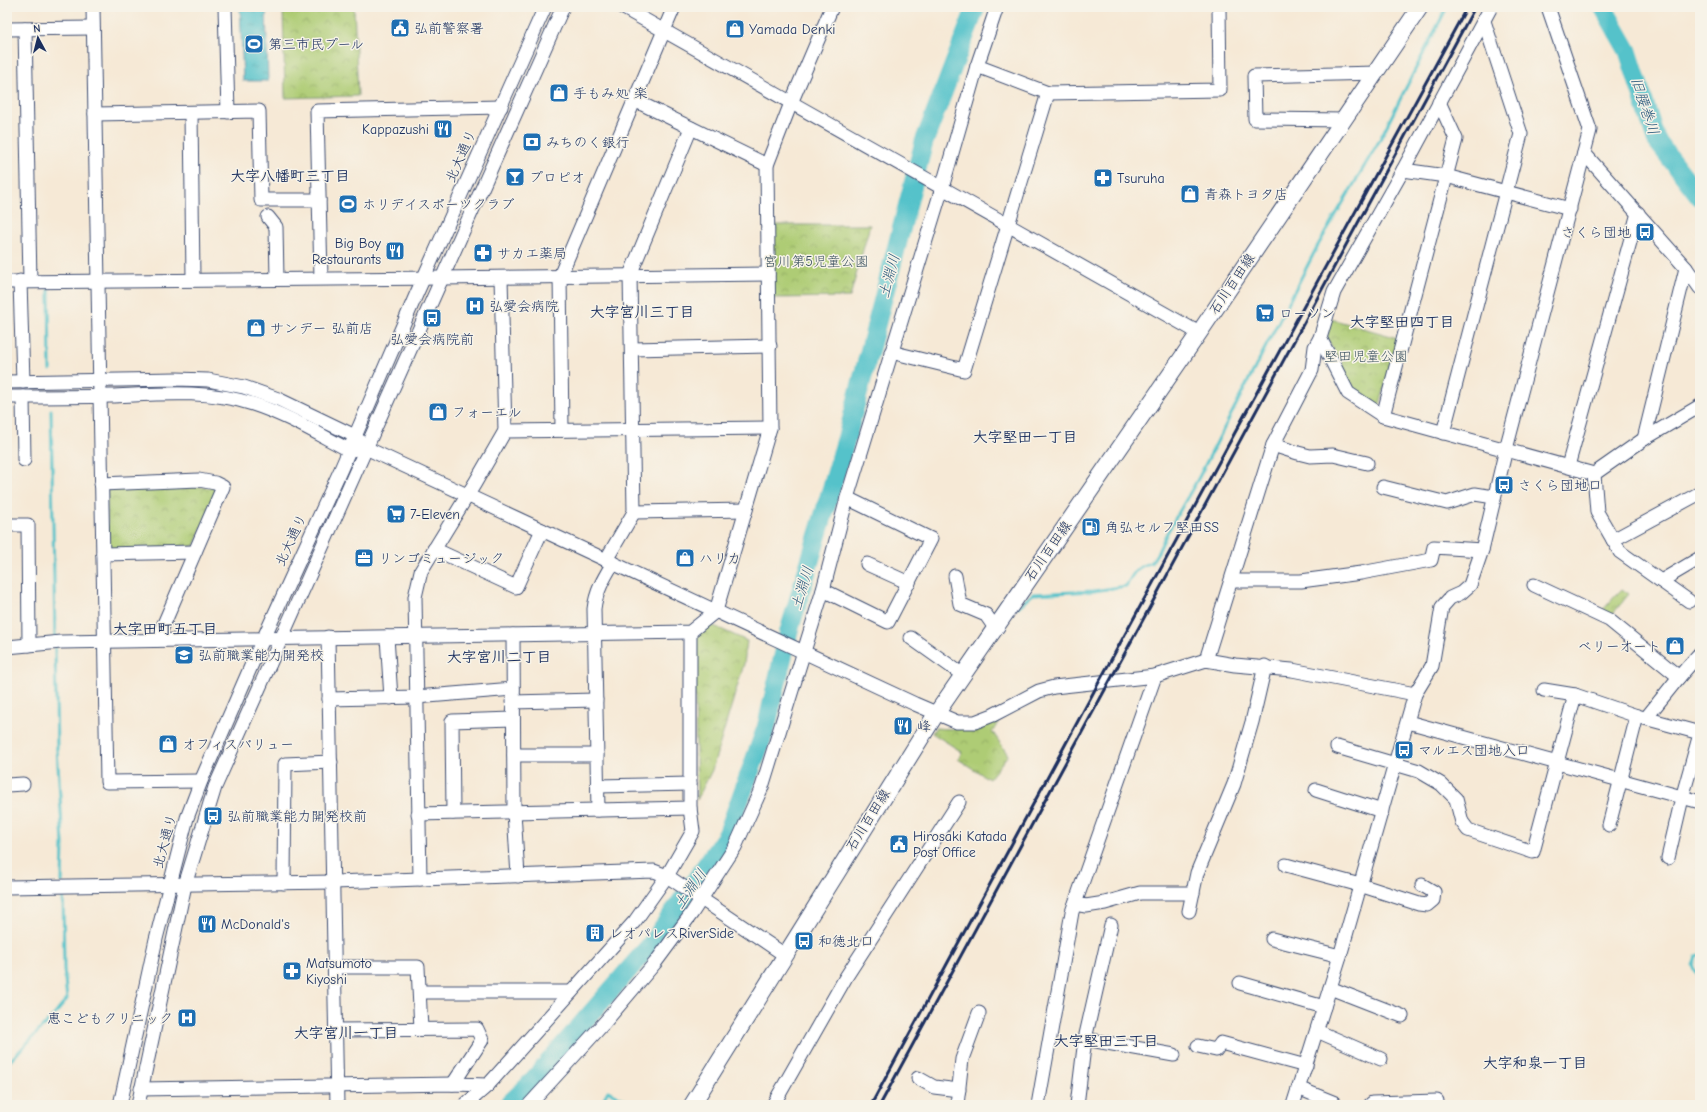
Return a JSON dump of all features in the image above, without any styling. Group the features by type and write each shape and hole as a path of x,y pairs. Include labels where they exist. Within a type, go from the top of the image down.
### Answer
{"main road":[{"name":"石川百田線","path":"692,1105 936,714 1199,333 1420,7"}],"street":[{"path":"93,7 107,782 201,781"},
{"path":"225,7 228,112"},
{"name":"北大通り","path":"120,1105 156,939 187,818 201,781 546,7"},
{"path":"138,1105 185,885 215,787 563,7"},
{"path":"622,7 1199,333"},
{"path":"562,430 560,276 674,7"},
{"path":"7,647 61,642 104,641 690,632 716,611 770,428 767,165 791,102 832,7"},
{"path":"529,1105 605,1022 655,963 699,897 735,847 762,787 802,651 823,590 847,498 940,186 997,7"},
{"path":"977,66 1048,93 1220,90 1219,7"},
{"path":"1206,660 1232,581 1273,445 1312,370 1315,347 1320,338 1334,292 1403,170 1491,7"},
{"path":"1293,1105 1340,956 1415,694 1432,666 1442,607 1450,598 1461,593 1470,585 1482,550 1494,496 1590,130 1548,7"},
{"path":"1443,433 1522,134 1484,21"},
{"path":"7,29 93,28"},
{"path":"22,382 25,281 25,29"},
{"path":"1344,120 1255,119 1254,76 1376,73"},
{"path":"891,352 964,370 1048,93"},
{"path":"634,100 767,165"},
{"path":"1383,416 1456,139 1440,102"},
{"path":"321,278 317,111 501,107"},
{"path":"95,114 259,111 261,200 320,200"},
{"path":"191,113 193,280"},
{"path":"598,810 594,634 595,598 610,562 634,512 630,276 691,128"},
{"path":"1584,153 1686,268 1700,288"},
{"path":"1403,170 1446,176 1570,209"},
{"path":"1568,466 1638,213"},
{"path":"268,217 276,227 277,279"},
{"path":"1644,440 1686,268"},
{"path":"7,282 321,278 424,279 768,274"},
{"path":"420,879 415,597 421,571 468,495 505,431 501,278"},
{"path":"1320,338 1348,393 1383,416 1594,474"},
{"path":"632,349 770,346"},
{"path":"7,382 208,380 244,387 278,399 355,436 366,448 936,714 957,722 975,722 993,716 1039,691 1054,687 1155,676 1206,660 1235,665 1265,666 1292,670 1415,694"},
{"path":"7,397 178,393 230,398 281,414 349,450 366,448"},
{"path":"23,397 24,460"},
{"path":"1594,474 1644,440 1700,406"},
{"path":"505,431 770,428"},
{"path":"1273,445 1310,456 1333,455 1367,463"},
{"path":"1594,474 1597,512 1620,552 1689,601"},
{"path":"101,484 199,480 215,483 223,487 157,640"},
{"path":"1383,487 1447,503 1475,494 1494,496"},
{"path":"1613,540 1700,493"},
{"path":"823,590 888,622 931,539 847,498"},
{"path":"634,512 746,510"},
{"path":"7,525 28,525 29,645"},
{"path":"434,549 516,587 542,530"},
{"path":"1232,581 1301,581 1361,574 1431,560 1434,547 1482,550"},
{"path":"103,554 195,552"},
{"path":"1662,581 1700,558"},
{"path":"867,564 908,583"},
{"path":"955,576 960,604 986,615 995,628"},
{"path":"1534,586 1609,620 1679,677"},
{"path":"465,1105 488,1085 635,921 669,878 693,831 690,808 690,632"},
{"path":"513,635 514,812 518,876"},
{"path":"328,637 338,1086 337,1105"},
{"path":"387,637 391,698"},
{"path":"911,638 963,675"},
{"path":"1609,825 1621,780 1642,717 1699,657"},
{"path":"1189,911 1197,873 1234,784 1252,722 1265,666"},
{"path":"1038,1105 1053,1012 1072,912 1155,676"},
{"path":"1544,690 1575,695 1642,717 1700,733 1682,798 1668,858"},
{"path":"329,700 513,695 596,700"},
{"path":"1337,747 1420,771 1441,784 1456,799 1462,822 1468,830 1533,852 1575,695"},
{"path":"453,813 452,721 513,719"},
{"path":"1408,722 1700,802"},
{"path":"514,754 597,755"},
{"path":"284,883 285,764 331,762"},
{"path":"7,785 23,784"},
{"path":"598,786 690,784"},
{"path":"1316,790 1382,811"},
{"path":"773,1105 846,977 959,802"},
{"path":"418,814 690,808"},
{"path":"1286,865 1360,885 1419,904 1427,904 1433,900 1434,892 1422,885"},
{"path":"7,887 334,882 654,871 669,878 699,897 785,955"},
{"path":"1075,904 1086,906 1106,903 1140,893 1193,893"},
{"path":"1077,1105 1085,1039 1110,925"},
{"path":"1272,939 1340,956"},
{"path":"335,967 418,966 421,1029"},
{"path":"1240,983 1324,1007"},
{"path":"1330,988 1402,1016"},
{"path":"420,992 571,992"},
{"path":"957,1105 962,1059 979,1013"},
{"path":"336,1030 477,1029 482,1040 453,1084"},
{"path":"1317,1031 1381,1059"},
{"path":"1085,1039 1174,1055"},
{"path":"1198,1046 1216,1050 1221,1043 1306,1066"},
{"path":"918,1078 934,1087 959,1090"},
{"path":"141,1089 453,1084 488,1085"},
{"path":"1298,1088 1335,1103"},
{"path":"1370,1105 1372,1103 1437,1101"}],"green space":[{"path":"283,7 354,7 358,96 285,98"},
{"name":"宮川第5児童公園","path":"772,225 870,225 850,297 772,298"},
{"name":"堅田児童公園","path":"1331,319 1398,338 1379,408 1354,390 1327,338"},
{"path":"172,485 214,488 217,491 194,546 111,551 108,547 107,491 112,487"},
{"path":"1622,589 1629,594 1611,616 1599,613 1616,595"},
{"path":"714,626 747,641 744,664 712,770 697,800 694,642 702,631"},
{"path":"995,720 999,723 992,731 1008,755 989,779 958,759 962,752 932,733 935,728 966,728"}],"water":[{"name":"第三市民プール","path":"240,7 266,7 268,81 243,81"}],"waterway":[{"name":"土淵川","path":"508,1105 527,1087 652,943 727,835 766,728 789,631 848,433 924,142 976,7"},
{"path":"1018,607 1033,594 1094,591 1126,586 1138,568 1151,563 1199,477 1317,247 1378,143 1447,7"},
{"name":"旧腰巻川","path":"1603,7 1628,51 1656,140 1700,197"},
{"path":"49,289 50,370"},
{"path":"51,410 55,637"},
{"path":"55,648 57,749 63,843 62,882"},
{"path":"7,1064 56,1013 67,999 64,969 63,890"},
{"path":"1700,954 1696,956 1693,966 1700,979"},
{"path":"600,1105 608,1091 635,1105"}],"railway":[{"path":"871,1105 1099,682 1467,7"},
{"path":"880,1105 1475,7"}],"place":[{"name":"弘前警察署","path":"400,28"},
{"name":"Yamada Denki","path":"735,29"},
{"name":"第三市民プール","path":"254,44"},
{"name":"手もみ処 楽","path":"559,93"},
{"name":"Kappazushi","path":"443,129"},
{"name":"みちのく銀行","path":"532,142"},
{"name":"プロピオ","path":"515,177"},
{"name":"Tsuruha","path":"1103,178"},
{"name":"青森トヨタ店","path":"1190,194"},
{"name":"ホリデイスポーツクラブ","path":"348,204"},
{"name":"さくら団地","path":"1645,232"},
{"name":"Big Boy Restaurants","path":"395,251"},
{"name":"サカエ薬局","path":"483,253"},
{"name":"弘愛会病院","path":"475,306"},
{"name":"ローソン","path":"1265,313"},
{"name":"弘愛会病院前","path":"432,318"},
{"name":"サンデー 弘前店","path":"256,328"},
{"name":"フォーエル","path":"438,412"},
{"name":"さくら団地口","path":"1504,485"},
{"name":"7-Eleven","path":"396,514"},
{"name":"角弘セルフ堅田SS","path":"1091,527"},
{"name":"リンゴミュージック","path":"364,558"},
{"name":"ハリカ","path":"685,558"},
{"name":"ベリーオート","path":"1675,646"},
{"name":"弘前職業能力開発校","path":"184,655"},
{"name":"峰","path":"903,726"},
{"name":"オフィスバリュー","path":"168,744"},
{"name":"マルエス団地入口","path":"1404,750"},
{"name":"弘前職業能力開発校前","path":"213,816"},
{"name":"Hirosaki Katada Post Office","path":"899,844"},
{"name":"McDonald's","path":"207,924"},
{"name":"レオパレスRiverSide","path":"595,933"},
{"name":"和徳北口","path":"804,941"},
{"name":"Matsumoto Kiyoshi","path":"292,971"},
{"name":"恵こどもクリニック","path":"187,1018"}],"district":[{"name":"大字八幡町三丁目","path":"290,176"},
{"name":"大字宮川三丁目","path":"642,312"},
{"name":"大字堅田四丁目","path":"1402,322"},
{"name":"大字堅田一丁目","path":"1025,437"},
{"name":"大字田町五丁目","path":"165,629"},
{"name":"大字宮川二丁目","path":"499,657"},
{"name":"大字宮川一丁目","path":"346,1033"},
{"name":"大字堅田三丁目","path":"1106,1041"},
{"name":"大字和泉一丁目","path":"1535,1063"}]}
